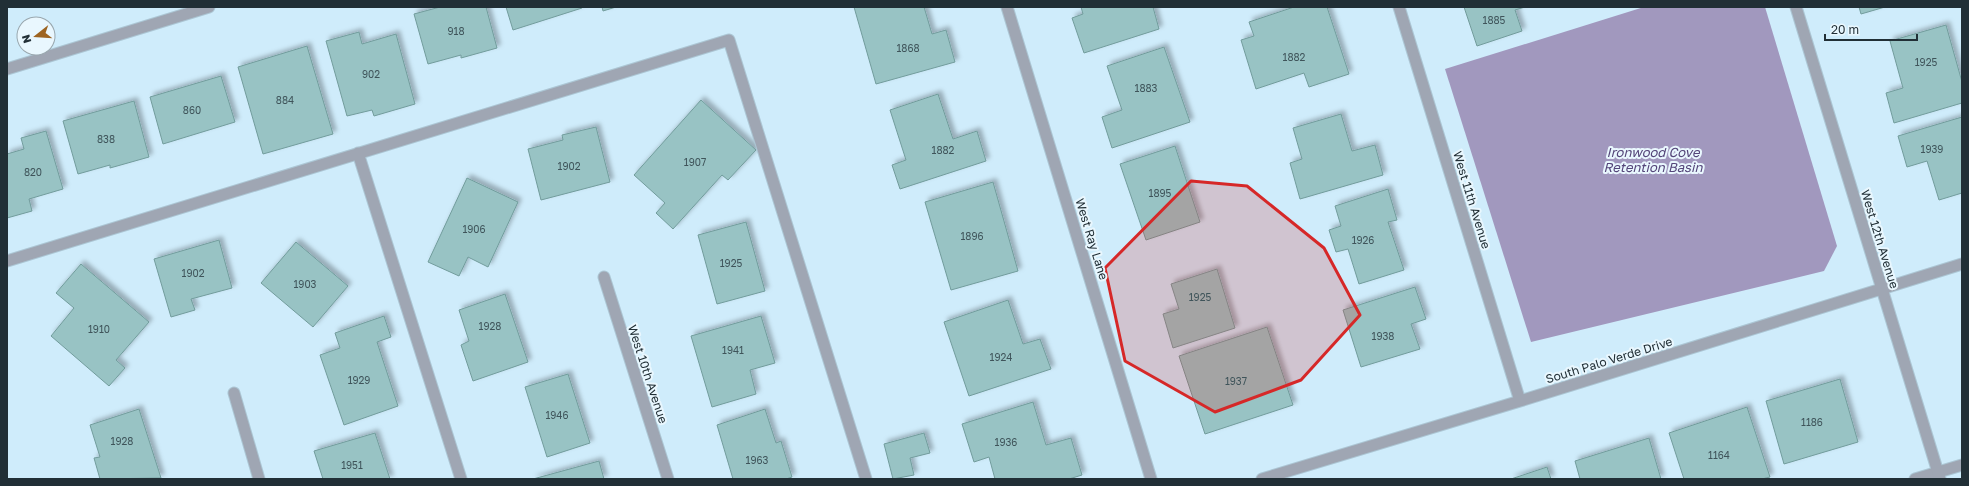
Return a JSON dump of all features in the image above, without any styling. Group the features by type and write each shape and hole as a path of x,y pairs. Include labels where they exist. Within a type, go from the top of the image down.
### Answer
{"street":[{"path":"7,70 209,7"},
{"name":"West Ray Lane","path":"1007,7 1151,479"},
{"name":"West 11th Avenue","path":"1399,7 1520,401"},
{"name":"West 12th Avenue","path":"1796,7 1939,475"},
{"path":"7,261 729,40 866,479"},
{"path":"358,153 460,479"},
{"name":"South Palo Verde Drive","path":"1262,479 1962,264"},
{"name":"West 10th Avenue","path":"604,276 668,479"},
{"path":"234,393 259,479"},
{"path":"1915,479 1939,475 1962,465"}],"highlighted area":[{"path":"1191,181 1247,186 1324,248 1360,315 1301,380 1215,412 1125,361 1105,268"}],"water":[{"name":"Ironwood Cove Retention Basin","path":"1644,7 1765,7 1837,246 1824,271 1531,342 1445,69"}],"building":[{"path":"440,7 486,7 497,48 461,58 461,55 428,64 414,14"},
{"path":"506,7 582,7 582,8 513,30"},
{"path":"602,7 616,7 603,11"},
{"path":"854,7 924,7 932,34 946,30 955,62 876,84"},
{"path":"1081,7 1153,7 1159,29 1084,53 1072,18 1083,14"},
{"path":"1294,7 1327,7 1349,74 1309,87 1304,73 1256,89 1241,40 1254,36 1249,22"},
{"path":"1464,7 1525,7 1515,10 1522,31 1477,46"},
{"path":"1859,7 1885,7 1861,14"},
{"path":"1946,25 1962,82 1962,103 1894,123 1886,93 1903,88 1890,41"},
{"path":"359,32 362,44 396,34 415,104 374,116 372,110 347,116 326,41"},
{"path":"307,46 333,134 263,154 238,67"},
{"path":"1164,47 1190,122 1112,148 1102,117 1122,110 1107,66"},
{"path":"221,76 235,122 163,144 150,97"},
{"path":"938,94 953,139 977,131 986,161 900,189 892,165 906,160 890,110"},
{"path":"701,100 756,150 728,180 722,175 673,229 656,213 665,203 634,175"},
{"path":"134,101 149,157 110,168 110,165 78,174 63,121"},
{"path":"1341,114 1352,151 1375,145 1383,175 1300,199 1290,163 1302,159 1293,128"},
{"path":"1962,117 1962,193 1939,200 1927,161 1907,167 1898,136"},
{"path":"596,127 610,182 541,200 528,149 563,140 562,135"},
{"path":"46,131 63,189 29,199 32,211 7,218 7,154 24,149 21,138"},
{"path":"1175,146 1200,222 1146,240 1120,164"},
{"path":"467,178 518,202 488,267 468,257 459,276 428,262"},
{"path":"993,182 1018,271 951,290 925,202"},
{"path":"1388,189 1397,220 1388,222 1404,270 1359,284 1348,249 1336,252 1329,230 1341,226 1335,206"},
{"path":"746,222 765,291 717,304 698,235"},
{"path":"219,240 232,288 191,299 195,310 171,317 154,259"},
{"path":"296,242 348,286 313,327 261,283"},
{"path":"81,264 149,322 116,360 125,368 109,386 51,336 74,308 56,293"},
{"path":"1217,269 1235,328 1173,348 1163,314 1179,309 1171,284"},
{"path":"1415,287 1426,319 1411,324 1420,349 1361,367 1343,310"},
{"path":"505,294 528,362 473,381 461,345 469,341 459,310"},
{"path":"1008,300 1023,344 1040,339 1051,369 969,396 944,322"},
{"path":"384,316 391,337 377,342 398,406 344,425 320,355 340,348 335,333"},
{"path":"761,316 775,363 750,370 756,394 712,407 691,336"},
{"path":"1267,327 1293,405 1205,434 1179,356"},
{"path":"568,374 590,443 547,457 525,387"},
{"path":"1840,379 1858,442 1784,464 1766,401"},
{"path":"1033,402 1046,445 1071,438 1082,475 1069,479 995,479 989,457 974,462 962,424"},
{"path":"1747,407 1770,477 1762,479 1684,479 1669,433"},
{"path":"139,409 161,478 100,479 94,458 100,457 90,425"},
{"path":"765,409 776,443 781,441 792,477 786,479 733,479 717,425"},
{"path":"375,433 390,479 323,479 314,451"},
{"path":"924,433 930,453 910,458 914,475 893,479 884,444"},
{"path":"1649,438 1661,479 1580,479 1575,461"},
{"path":"599,461 604,479 533,479"},
{"path":"1547,467 1551,479 1511,479"}]}
